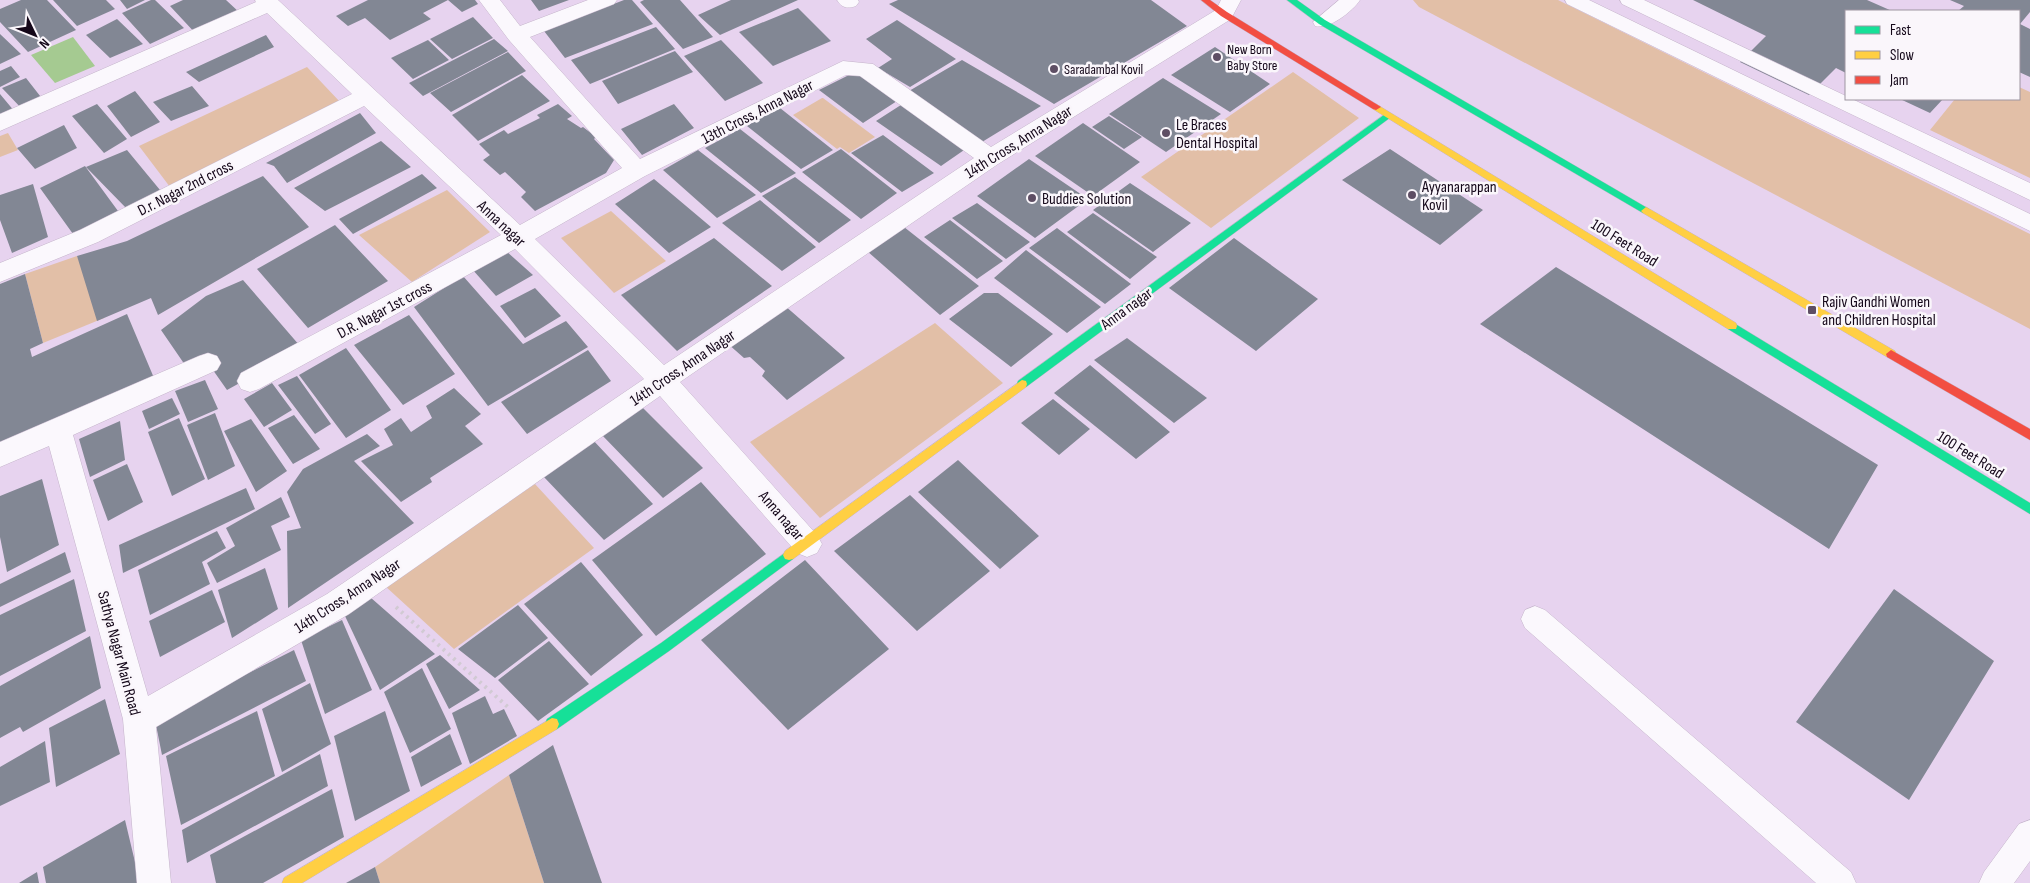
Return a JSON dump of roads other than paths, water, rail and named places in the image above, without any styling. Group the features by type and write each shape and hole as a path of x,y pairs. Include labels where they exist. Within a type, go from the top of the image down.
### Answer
{"main road":[{"path":"1291,0 1322,22 2030,435"},
{"name":"100 Feet Road","path":"1220,5 1388,116 2030,509"},
{"name":"Anna nagar","path":"807,544 1388,116"},
{"path":"289,883 538,733 665,647 807,544"}],"street":[{"path":"489,0 516,36 637,170"},
{"path":"516,36 607,0"},
{"path":"0,123 267,2"},
{"name":"Anna nagar","path":"267,2 518,237 662,380 807,544"},
{"name":"14th Cross, Anna Nagar","path":"139,719 338,604 662,380 1220,5"},
{"name":"13th Cross, Anna Nagar","path":"518,237 637,170 843,68 865,69 990,158"},
{"name":"D.r. Nagar 2nd cross","path":"0,273 89,236 366,95"},
{"name":"D.R. Nagar 1st cross","path":"250,381 518,237"},
{"path":"0,455 208,363"},
{"name":"Sathya Nagar Main Road","path":"58,429 139,719 154,883"}],"lane":[{"path":"1322,22 1351,0"},
{"path":"1574,0 2030,223"},
{"path":"1630,0 2030,192"},
{"path":"1534,618 1840,883"},
{"path":"1995,883 2030,835"}],"place":[{"name":"New Born Baby Store","path":"1217,57"},
{"name":"Saradambal Kovil","path":"1054,69"},
{"name":"Le Braces Dental Hospital","path":"1166,133"},
{"name":"Ayyanarappan Kovil","path":"1412,195"},
{"name":"Buddies Solution","path":"1032,198"},
{"name":"Rajiv Gandhi Women and Children Hospital","path":"1812,310"}]}
